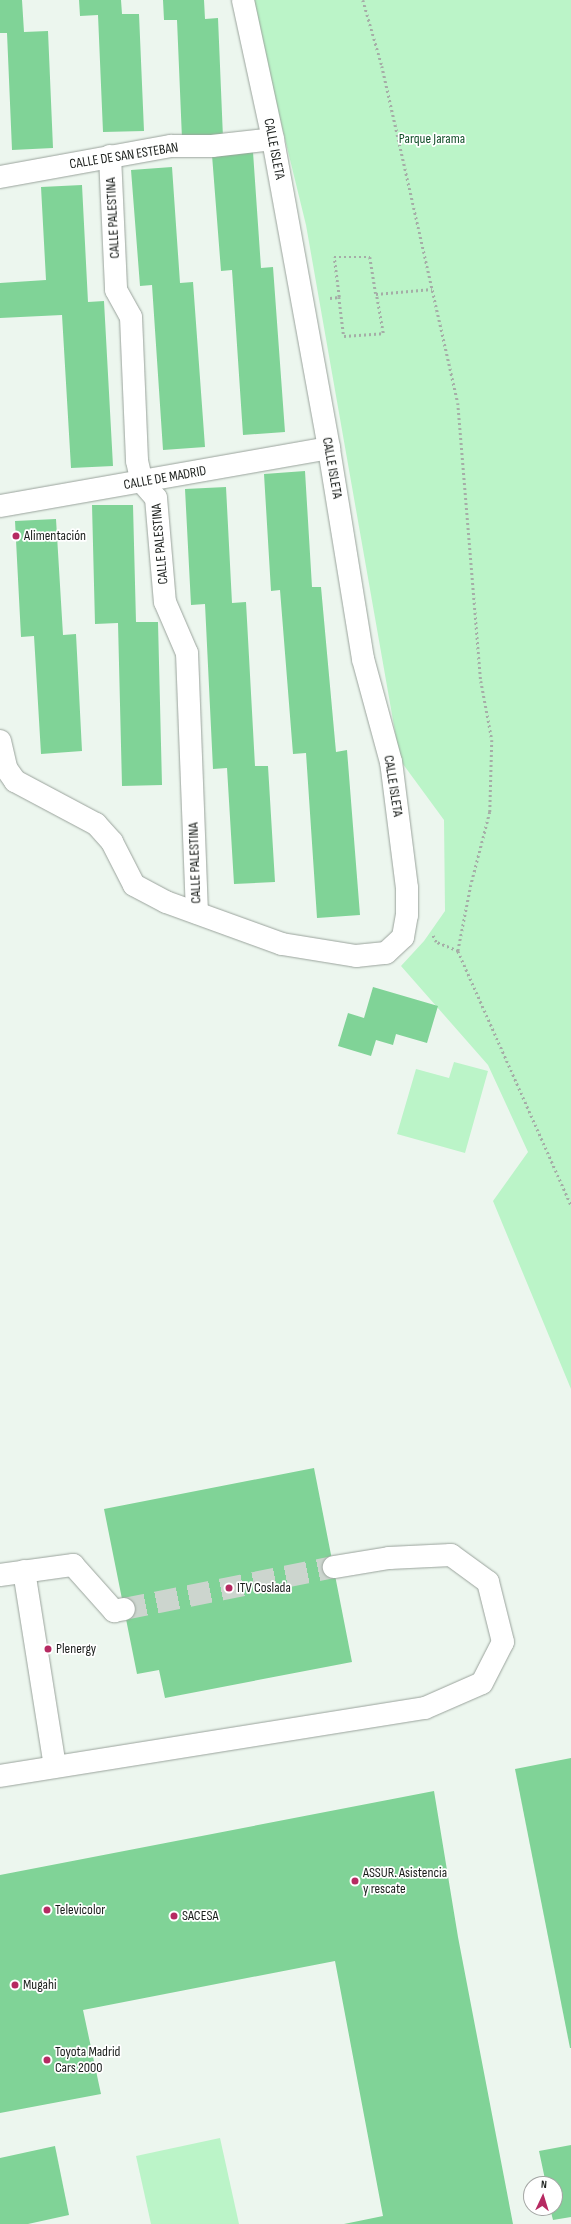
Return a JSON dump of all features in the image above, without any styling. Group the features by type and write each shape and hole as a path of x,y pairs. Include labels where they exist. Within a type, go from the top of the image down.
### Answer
{"street":[{"name":"CALLE ISLETA","path":"197,913 282,944 356,956 386,953 403,937 407,915 407,888 391,762 362,659 329,448 273,139 243,0"},
{"name":"CALLE DE SAN ESTEBAN","path":"0,177 171,146 212,146 273,139"},
{"name":"CALLE PALESTINA","path":"110,156 116,290 131,317 137,461 142,482 156,498 165,602 187,653 197,913"},
{"name":"CALLE DE MADRID","path":"0,506 329,448"},
{"path":"0,741 6,768 16,781 96,824 112,842 134,885 166,902 197,913"},
{"path":"0,1776 425,1708 482,1683 503,1642 488,1582 450,1555 389,1558 334,1567"},
{"path":"0,1575 73,1565 114,1611 124,1609"},
{"path":"24,1571 55,1767"}],"path":[{"path":"363,0 382,66 458,403 482,681 492,740 490,812 471,885 458,951 571,1205"},
{"path":"334,257 370,257 376,294 382,333 344,336 334,257"},
{"path":"376,294 432,289"},
{"path":"301,300 339,297"},
{"path":"429,929 436,942 458,951"}],"green space":[{"name":"Parque Jarama","path":"251,0 571,0 571,1389 493,1201 528,1152 488,1065 401,966 424,941 445,911 444,820 400,760 306,225"},
{"path":"454,1062 488,1071 465,1153 397,1134 416,1069 449,1078"},
{"path":"220,2138 239,2224 151,2224 136,2156"}],"building":[{"path":"0,0 22,0 24,32 48,31 53,148 12,150 7,33 0,33"},
{"path":"79,0 121,0 122,14 139,14 144,131 103,132 98,15 80,16"},
{"path":"163,0 204,0 205,19 218,18 223,138 182,139 177,20 164,20"},
{"path":"253,152 261,268 273,267 285,432 243,435 232,270 221,271 212,155"},
{"path":"172,167 180,283 193,282 205,447 163,450 152,285 140,286 131,170"},
{"path":"82,185 88,302 104,301 113,466 71,468 62,315 0,318 0,283 46,280 41,187"},
{"path":"305,471 312,587 321,587 336,752 347,750 360,915 317,918 306,753 293,754 280,590 271,591 264,474"},
{"path":"226,487 232,603 246,602 255,766 268,766 275,882 234,884 227,768 213,769 205,604 191,605 185,489"},
{"path":"92,505 133,505 136,622 158,622 162,785 122,786 118,623 95,624"},
{"path":"56,519 63,635 76,634 82,751 41,754 34,636 21,637 15,521"},
{"path":"373,987 438,1006 427,1043 396,1034 393,1045 376,1040 371,1056 338,1046 348,1013 364,1018"},
{"name":"ITV Coslada","path":"314,1468 352,1662 165,1698 159,1670 137,1674 104,1509"},
{"path":"571,1758 571,2048 570,2048 515,1769"},
{"path":"434,1791 458,1937 513,2224 344,2224 383,2216 335,1961 83,2010 101,2094 0,2113 0,1875"},
{"path":"571,2145 571,2217 553,2220 552,2216 563,2216 563,2176 544,2176 539,2151"},
{"path":"55,2146 69,2215 28,2224 0,2224 0,2158"}],"tunnel":[{"path":"124,1609 334,1567"}],"place":[{"name":"Alimentación","path":"16,536"},
{"name":"ITV Coslada","path":"229,1588"},
{"name":"Plenergy","path":"48,1649"},
{"name":"ASSUR. Asistencia y rescate","path":"355,1881"},
{"name":"Televicolor","path":"47,1910"},
{"name":"SACESA","path":"174,1916"},
{"name":"Mugahi","path":"15,1985"},
{"name":"Toyota Madrid Cars 2000","path":"47,2060"}]}
